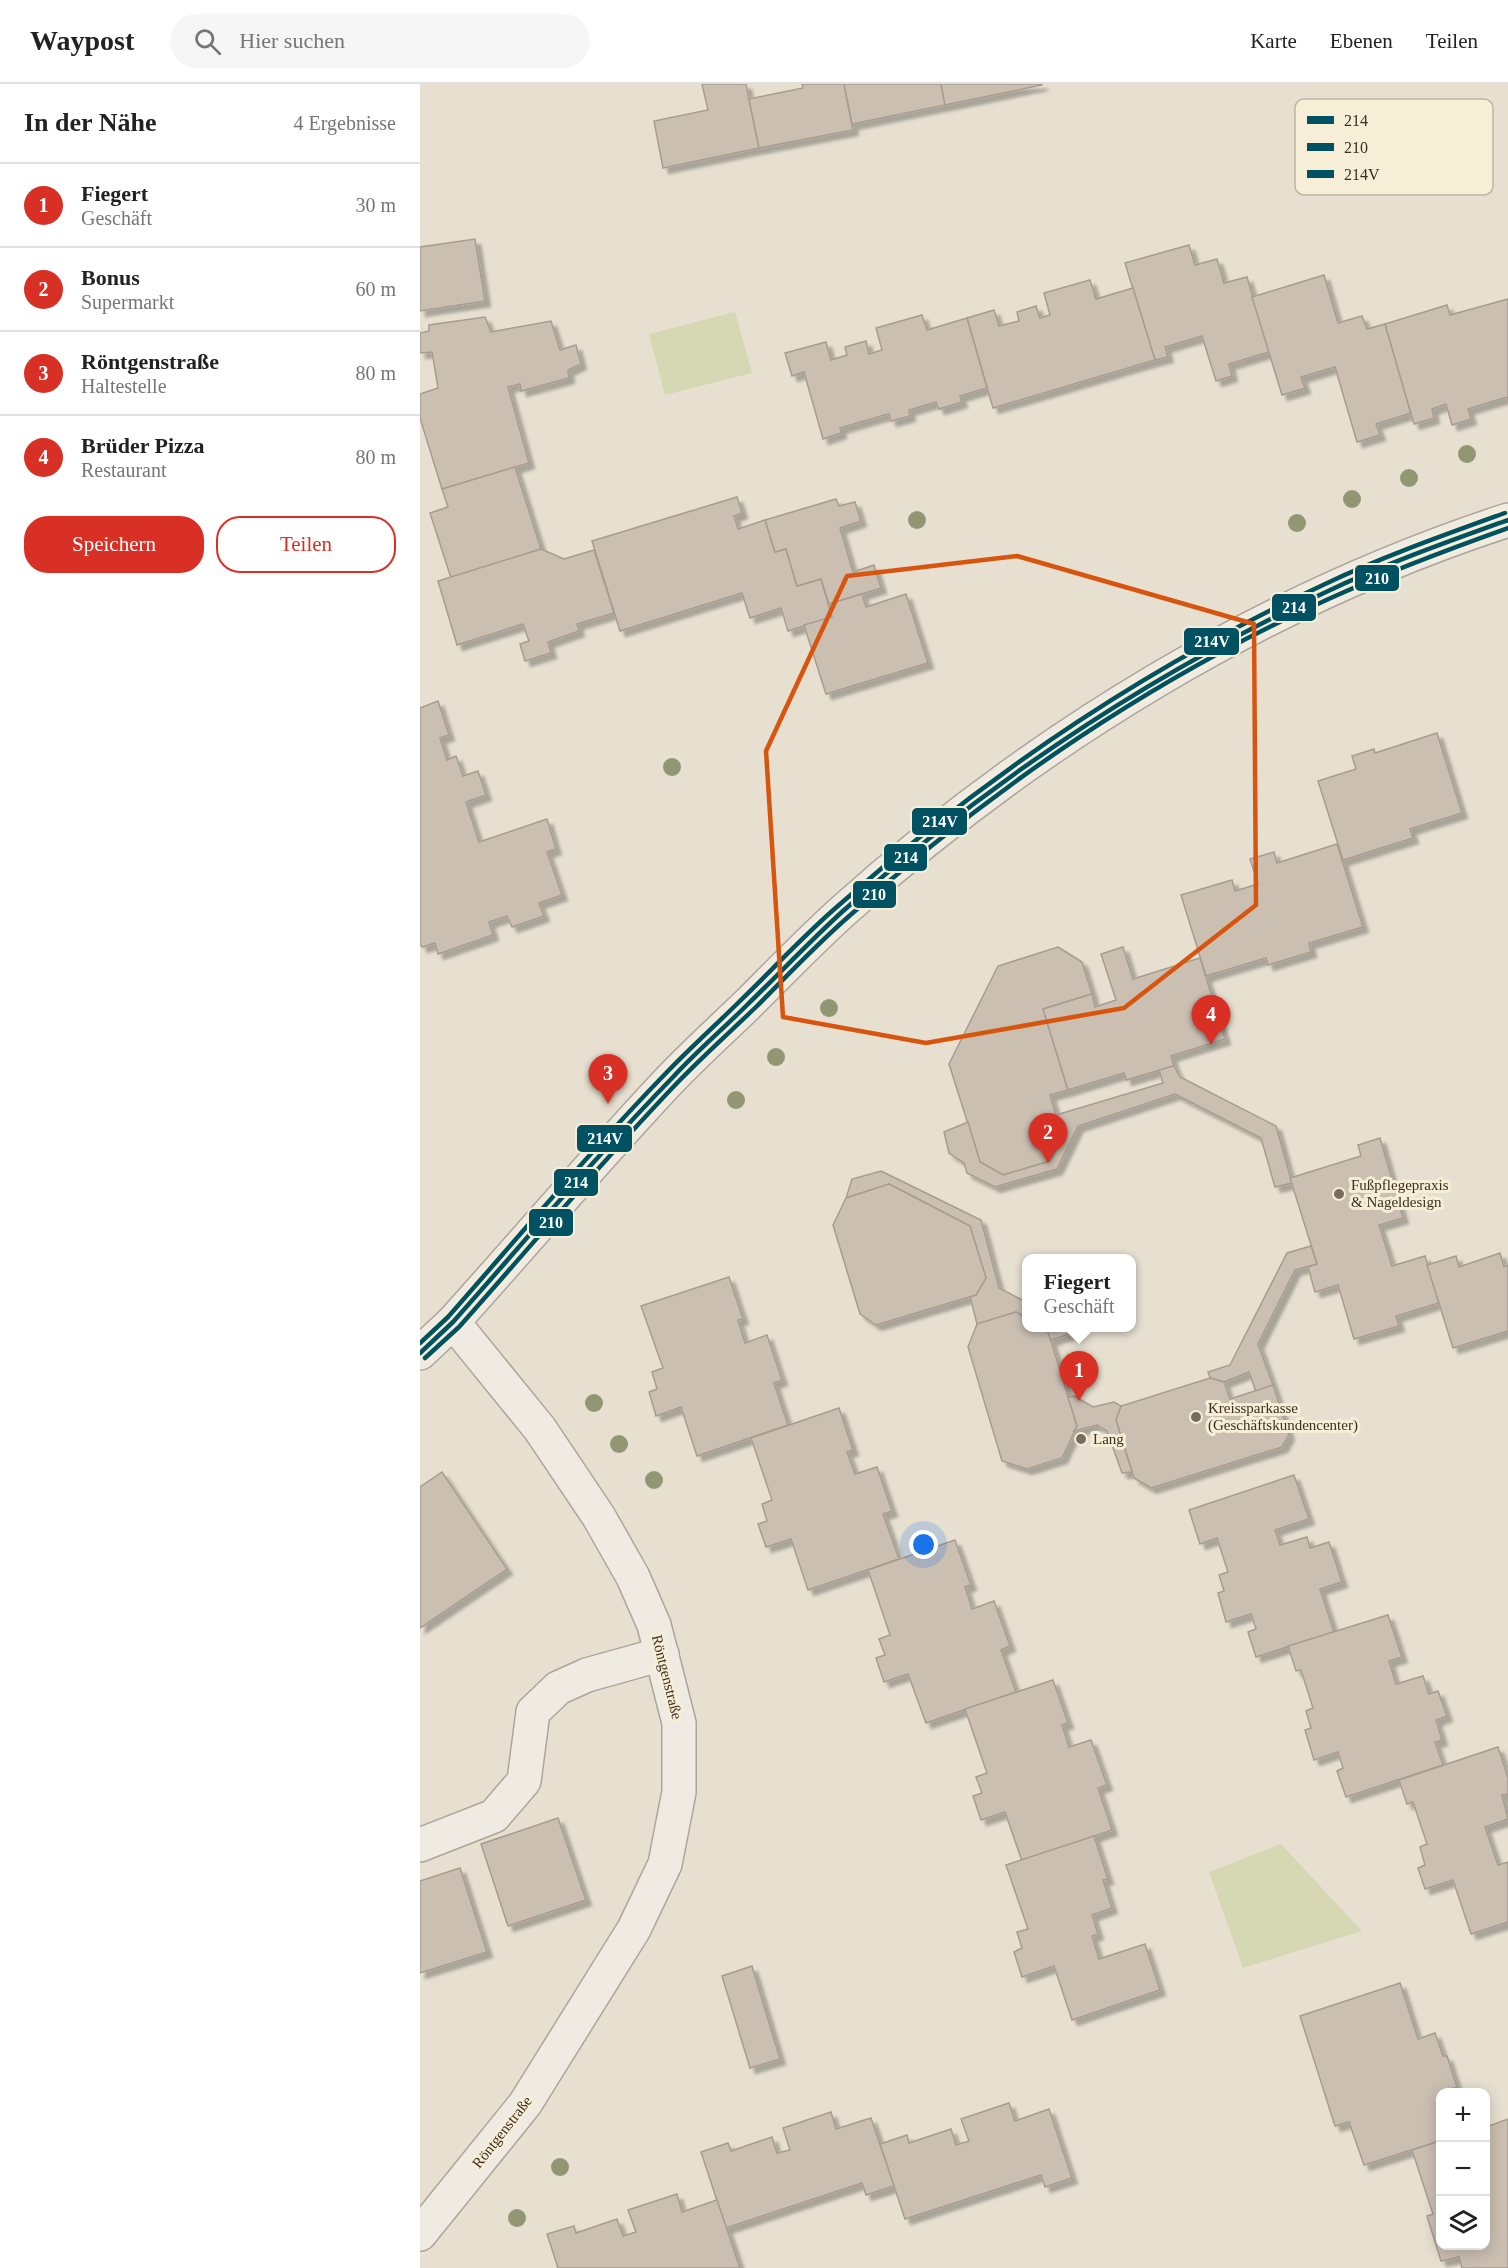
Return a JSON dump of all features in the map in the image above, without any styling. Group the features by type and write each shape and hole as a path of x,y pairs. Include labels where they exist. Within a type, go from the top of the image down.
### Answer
{"street":[{"path":"420,1353 453,1322 666,1084 846,909 987,794 1109,710 1197,657 1308,600 1381,567 1508,520"},
{"name":"Röntgenstraße","path":"420,2235 525,2104 634,1929 665,1864 679,1792 679,1723 654,1625 633,1576 598,1517 540,1429 453,1322"},
{"path":"420,1845 494,1816 524,1781 533,1712 558,1688 587,1675 662,1654"}],"highlighted area":[{"path":"1017,556 1254,624 1256,905 1124,1008 926,1043 783,1017 766,751 847,576"}],"green space":[{"path":"735,312 752,373 665,395 649,334"},
{"path":"1281,1844 1362,1931 1243,1968 1209,1872"}],"building":[{"path":"702,84 746,84 759,148 663,168 654,121 708,110"},
{"path":"802,84 844,84 853,130 759,148 749,99 803,88"},
{"path":"844,84 941,84 945,105 852,124"},
{"path":"941,84 1042,84 1042,85 945,105"},
{"path":"475,239 485,301 420,311 420,247"},
{"path":"1189,245 1195,265 1217,259 1224,283 1247,277 1269,352 1229,364 1232,376 1216,381 1202,336 1165,347 1168,357 1155,360 1125,263"},
{"path":"1324,275 1338,323 1362,316 1367,329 1385,324 1411,413 1376,424 1380,435 1357,442 1335,367 1301,377 1305,388 1282,395 1252,297"},
{"path":"1090,280 1096,299 1133,288 1155,360 993,408 967,318 994,310 999,326 1019,321 1017,312 1036,306 1040,318 1050,315 1044,293"},
{"path":"1508,299 1508,402 1507,397 1468,409 1471,419 1452,425 1446,404 1432,409 1434,418 1414,424 1385,324 1447,305 1450,315"},
{"path":"922,315 927,330 967,318 987,388 960,396 962,402 939,409 936,402 909,410 910,416 891,421 889,414 881,416 840,428 841,433 823,439 804,372 792,376 785,353 826,342 831,360 847,355 845,347 866,341 869,354 882,350 876,328"},
{"path":"485,317 491,332 551,321 560,350 576,345 581,364 568,370 569,378 521,391 520,384 508,387 529,463 442,489 420,418 420,394 438,388 432,352 420,353 420,333 429,331 429,325"},
{"path":"515,467 541,549 451,578 430,513 448,507 442,489"},
{"path":"737,497 742,513 734,516 738,529 765,520 775,552 786,549 797,586 821,579 832,617 788,631 781,608 750,618 742,593 620,631 592,541"},
{"path":"836,499 839,506 855,502 861,521 840,528 853,572 874,565 881,588 829,604 821,579 797,586 786,549 775,552 765,520"},
{"path":"541,549 564,559 594,550 614,613 577,624 579,631 548,642 551,653 525,661 520,644 529,641 523,624 457,645 438,581"},
{"path":"862,594 866,607 906,594 928,663 826,694 804,625 832,617 829,604"},
{"path":"438,701 449,735 440,738 447,760 456,756 463,776 478,771 486,795 466,802 479,842 547,819 556,849 547,852 562,895 539,903 544,916 512,927 507,916 489,922 493,935 438,954 435,943 422,947 420,943 420,708"},
{"path":"1437,733 1462,813 1410,829 1413,838 1343,860 1318,781 1356,769 1352,756 1374,749 1375,753"},
{"path":"1337,844 1363,927 1309,943 1311,952 1268,965 1266,958 1206,976 1181,895 1232,880 1235,891 1258,884 1250,859 1274,852 1277,863"},
{"path":"1058,947 1082,962 1092,994 1043,1009 1068,1090 1050,1095 1063,1138 1050,1161 1003,1175 980,1162 949,1064 998,966"},
{"path":"1123,947 1133,979 1200,958 1225,1039 1171,1056 1174,1066 1126,1080 1124,1073 1068,1090 1043,1009 1092,994 1095,1007 1116,1000 1101,954"},
{"path":"1174,1066 1180,1077 1276,1126 1292,1183 1275,1187 1261,1138 1175,1094 1078,1126 1057,1169 995,1187 967,1173 964,1163 949,1153 944,1132 968,1122 980,1162 1003,1175 1050,1161 1063,1138 1056,1115 1163,1083 1159,1070"},
{"path":"1380,1138 1403,1218 1379,1225 1392,1266 1425,1256 1439,1303 1396,1316 1399,1326 1354,1339 1338,1285 1315,1292 1308,1267 1317,1264 1290,1178 1361,1156 1358,1145"},
{"path":"881,1171 981,1220 999,1288 1022,1300 1022,1316 1016,1312 977,1324 970,1296 976,1295 986,1278 970,1226 889,1184 846,1198 852,1179"},
{"path":"889,1184 970,1226 986,1278 976,1295 876,1325 860,1314 833,1225 846,1198"},
{"path":"1311,1246 1317,1264 1295,1270 1258,1344 1273,1385 1256,1392 1249,1372 1224,1382 1210,1378 1208,1372 1230,1365 1287,1253"},
{"path":"1500,1253 1504,1267 1508,1265 1508,1331 1453,1348 1427,1265 1456,1256 1459,1267"},
{"path":"729,1277 743,1319 738,1320 745,1343 767,1335 782,1380 774,1383 788,1425 697,1456 681,1407 656,1416 649,1392 657,1389 652,1372 663,1368 641,1306"},
{"path":"1016,1312 1022,1316 1022,1332 1048,1332 1077,1426 1062,1458 1027,1469 1002,1461 968,1347 977,1324"},
{"path":"1048,1332 1068,1332 1069,1334 1051,1340"},
{"path":"1210,1378 1224,1382 1230,1399 1273,1385 1289,1435 1282,1447 1151,1488 1134,1478 1116,1420 1121,1406"},
{"path":"1074,1396 1093,1407 1114,1402 1121,1406 1116,1420 1132,1472 1122,1473 1107,1431 1097,1425 1074,1431 1077,1426 1068,1397"},
{"path":"839,1408 853,1450 847,1452 855,1474 877,1467 892,1511 883,1514 899,1559 808,1590 791,1539 766,1547 758,1524 767,1521 762,1504 772,1500 751,1438"},
{"path":"442,1472 507,1569 420,1628 420,1487"},
{"path":"1294,1475 1309,1519 1275,1530 1280,1545 1307,1537 1310,1548 1329,1542 1342,1582 1320,1589 1334,1632 1256,1657 1248,1632 1256,1629 1251,1614 1226,1622 1218,1593 1224,1591 1219,1575 1228,1572 1217,1538 1200,1544 1189,1510"},
{"path":"955,1540 971,1585 965,1587 972,1609 994,1601 1010,1646 1001,1650 1016,1692 926,1723 908,1674 884,1682 876,1658 885,1655 879,1639 890,1635 868,1570"},
{"path":"1388,1615 1402,1657 1389,1661 1396,1684 1423,1676 1429,1694 1438,1691 1447,1716 1436,1720 1442,1740 1435,1742 1443,1765 1346,1797 1337,1771 1343,1768 1338,1752 1314,1760 1305,1730 1311,1728 1306,1711 1313,1708 1301,1670 1296,1671 1288,1646"},
{"path":"1053,1680 1068,1723 1062,1725 1069,1747 1091,1740 1107,1785 1098,1788 1112,1830 1022,1861 1005,1812 981,1820 973,1796 982,1793 976,1777 987,1773 965,1709"},
{"path":"1498,1747 1508,1778 1508,1794 1502,1795 1508,1819 1485,1827 1498,1865 1508,1862 1508,1922 1471,1934 1453,1880 1425,1889 1418,1868 1425,1865 1420,1847 1427,1844 1413,1802 1407,1804 1399,1780"},
{"path":"558,1818 586,1900 508,1926 481,1844"},
{"path":"1094,1836 1108,1879 1103,1880 1112,1908 1092,1915 1098,1934 1092,1936 1099,1959 1145,1944 1160,1990 1072,2020 1054,1966 1022,1977 1014,1952 1022,1948 1017,1932 1028,1929 1006,1865"},
{"path":"460,1868 487,1952 420,1973 420,1881"},
{"path":"752,1966 780,2059 750,2068 722,1976"},
{"path":"1400,1983 1418,2039 1435,2033 1443,2056 1447,2056 1457,2087 1436,2088 1436,2142 1364,2165 1349,2122 1335,2126 1300,2016"},
{"path":"1009,2103 1015,2121 1049,2109 1072,2178 1045,2187 1041,2175 905,2219 880,2144 907,2135 909,2143 951,2129 956,2145 969,2141 961,2119"},
{"path":"831,2112 836,2129 871,2118 894,2186 866,2195 862,2183 726,2228 701,2152 728,2143 731,2151 772,2137 777,2153 790,2150 783,2128"},
{"path":"1508,2119 1508,2268 1462,2268 1459,2257 1441,2261 1438,2250 1490,2250 1490,2126"},
{"path":"1436,2142 1436,2245 1427,2216 1433,2214 1412,2150"},
{"path":"677,2194 682,2212 717,2200 740,2268 558,2268 547,2234 574,2226 576,2233 617,2219 623,2236 636,2232 628,2210"}],"transit line":[{"name":"214V","path":"420,1343 448,1317 584,1161 678,1061 826,916 951,812 1069,727 1193,651 1345,575 1505,513"},
{"name":"214","path":"420,1353 453,1322 589,1167 692,1058 843,911 955,818 1073,734 1197,658 1348,582 1508,520"},
{"name":"210","path":"425,1358 459,1327 687,1072 835,929 959,824 1078,738 1203,662 1267,628 1354,587 1508,528"}],"place":[{"name":"Brüder Pizza","path":"1211,1045"},
{"name":"Röntgenstraße","path":"608,1104"},
{"name":"Bonus","path":"1048,1163"},
{"name":"Fußpflegepraxis & Nageldesign","path":"1339,1194"},
{"name":"Fiegert","path":"1079,1401"},
{"name":"Kreissparkasse (Geschäftskundencenter)","path":"1196,1417"},
{"name":"Lang","path":"1081,1439"}]}
